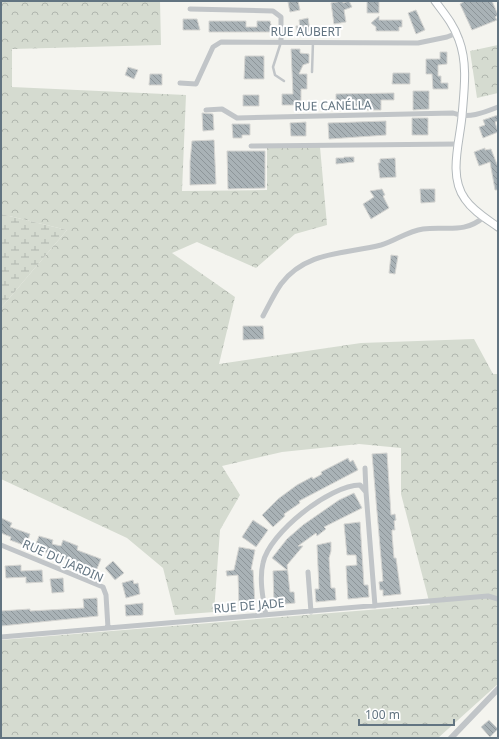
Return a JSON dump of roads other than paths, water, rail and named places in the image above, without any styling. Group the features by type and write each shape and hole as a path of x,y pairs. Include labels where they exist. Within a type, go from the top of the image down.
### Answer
{"main road":[{"path":"435,1 457,33 464,62 462,117 458,144 457,174 460,191 465,200 484,218 498,227"}],"street":[{"path":"190,9 273,11 281,17 281,41"},
{"name":"RUE AUBERT","path":"180,83 196,84 213,47 217,43 281,41 418,43 437,40 457,33"},
{"name":"RUE CANÉLLA","path":"206,110 222,109 237,118 453,113 462,117 482,114 498,107"},
{"path":"252,146 458,144"},
{"path":"263,316 281,284 303,263 334,253 382,244 401,235 424,229 450,230 470,227 484,218"},
{"path":"364,468 375,606"},
{"path":"266,615 262,578 262,562 270,545 289,525 311,507 333,493 350,485 360,485 366,492"},
{"name":"RUE DU JARDIN","path":"1,545 103,587 106,595 108,628"},
{"path":"308,572 311,612"},
{"name":"RUE DE JADE","path":"1,637 488,596 498,599"},
{"path":"451,738 498,689"}],"lane":[{"path":"281,41 274,67 275,75 284,81"},
{"path":"312,72 313,42"}]}
